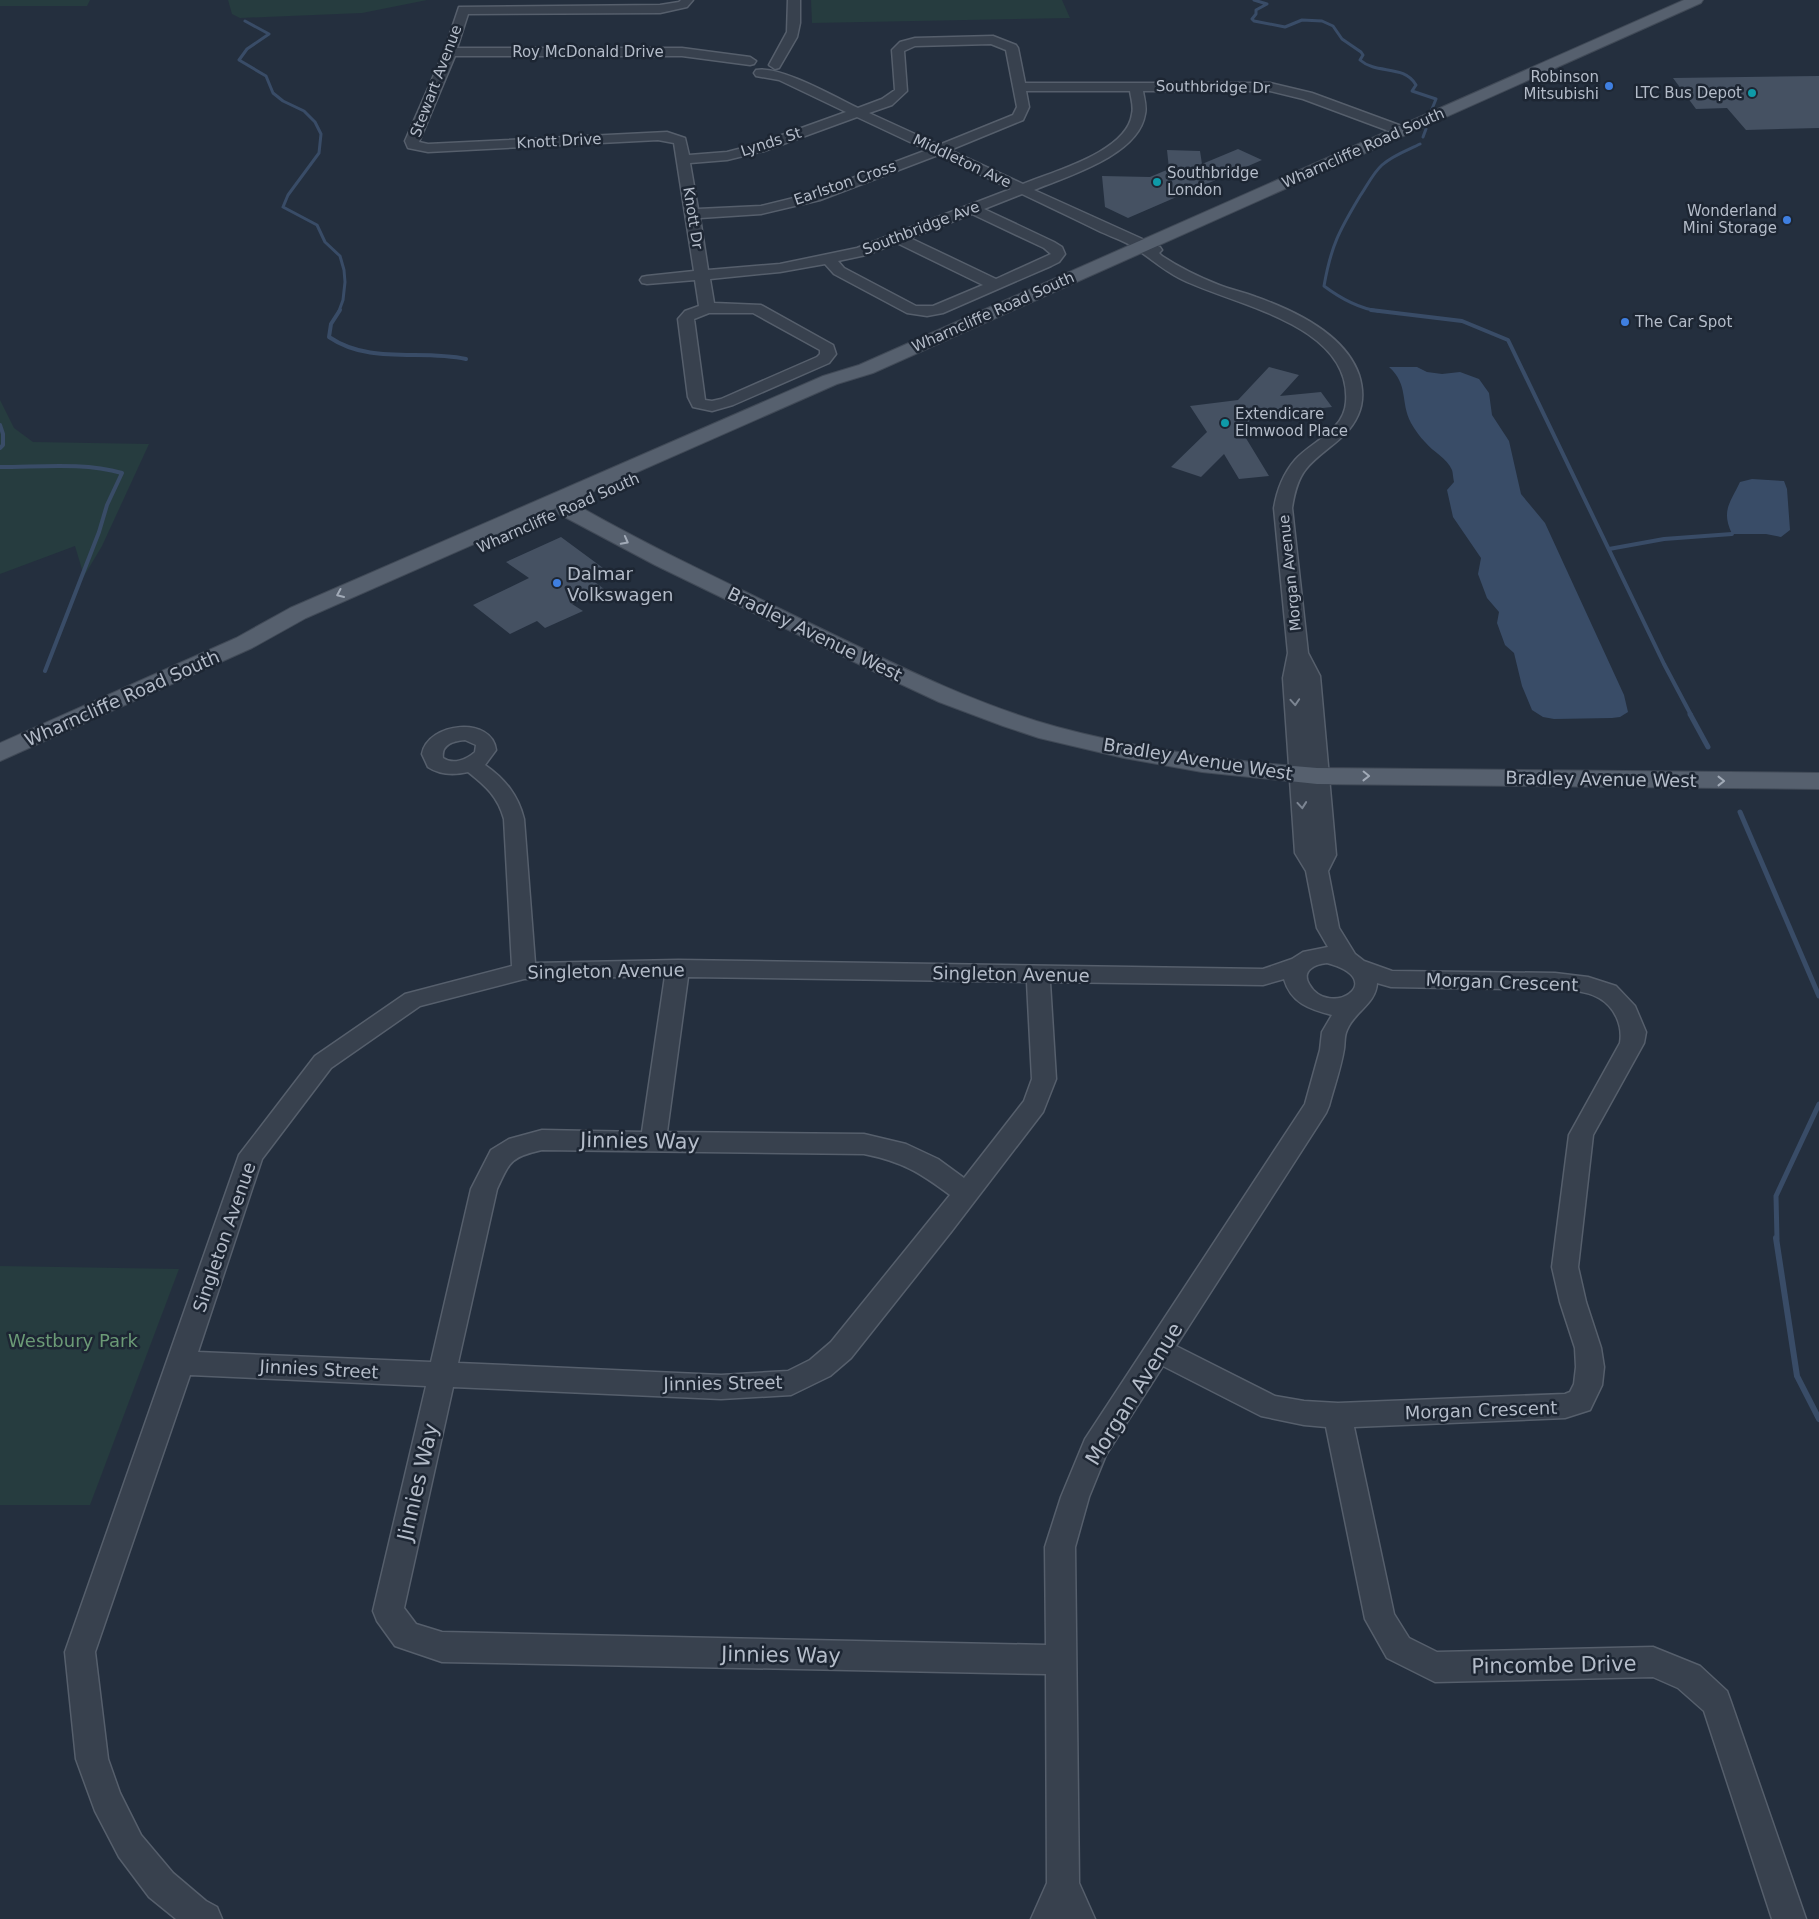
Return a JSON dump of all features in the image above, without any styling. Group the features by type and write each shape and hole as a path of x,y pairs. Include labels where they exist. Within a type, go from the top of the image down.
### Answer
{"main road":[{"name":"Wharncliffe Road South","path":"0,753 244,643 298,613 561,496 830,380 866,369 1141,245 1696,0"},
{"name":"Wharncliffe Road South","path":"244,643 312,623 841,386 866,369"},
{"name":"Bradley Avenue West","path":"576,505 650,553 906,679 1012,721 1094,743 1166,758 1308,766 1819,781"},
{"name":"Bradley Avenue West","path":"1308,766 1819,764"}],"street":[{"path":"577,4 660,9 683,4 687,0"},
{"path":"766,64 744,71 760,73 790,38 794,27 794,0"},
{"name":"Stewart Avenue","path":"419,147 413,144 412,141 450,52 463,10 577,4"},
{"name":"Lynds St","path":"684,160 727,156 759,148 886,102 901,91 898,50 904,45 916,42 993,40 1005,44 1012,48 1020,87"},
{"name":"Roy McDonald Drive","path":"450,52 682,52 766,64"},
{"name":"Middleton Ave","path":"766,64 855,112 1141,245"},
{"name":"Southbridge Dr","path":"1020,87 1250,86 1280,88 1402,131"},
{"name":"Earlston Cross","path":"693,214 761,210 814,197 937,151 1018,117 1023,107 1020,87"},
{"name":"Southbridge Ave","path":"647,280 780,268 861,252 1024,190 1108,153 1130,134 1139,114 1136,87"},
{"name":"Knott Drive","path":"419,147 667,136 680,141 684,160"},
{"name":"Knott Dr","path":"684,160 707,308"},
{"path":"828,258 839,271 912,310 922,312 942,308 996,285 1054,259 1058,254 1057,250 1049,244 972,209"},
{"path":"898,238 996,285"},
{"name":"Morgan Avenue","path":"1141,245 1154,258 1207,285 1236,297 1253,301 1298,322 1325,340 1344,361 1351,376 1355,391 1351,414 1342,429 1329,443 1299,467 1286,493 1283,515 1298,653 1310,676 1308,766 1325,855 1317,871 1328,928 1352,963"},
{"path":"707,308 756,308 815,340 827,348 828,354 823,360 727,402 712,406 699,404 696,397 686,319 690,314 707,308"},
{"path":"472,765 492,780 510,802 514,819 524,971"},
{"path":"1328,928 1297,970 1296,983 1329,1022 1334,1032"},
{"path":"1305,961 1327,955 1352,963 1365,976 1367,983 1359,999"},
{"name":"Singleton Avenue","path":"205,1919 194,1913 161,1885 130,1846 106,1800 92,1759 80,1652 252,1155 323,1062 413,1000 524,971 678,968 1264,977 1277,974 1305,961"},
{"name":"Morgan Crescent","path":"1159,1351 1271,1407 1304,1413 1338,1415 1565,1406 1580,1401 1588,1385 1589,1358 1565,1267 1582,1135 1632,1043 1634,1032 1627,1012 1608,992 1581,983 1391,979 1352,963"},
{"path":"653,1142 678,968"},
{"name":"Jinnies Street","path":"181,1363 721,1387 790,1383 820,1368 841,1350 942,1225 1034,1105 1044,1080 1038,975"},
{"name":"Singleton Avenue","path":"1264,977 1309,998"},
{"path":"1309,998 1333,1007 1359,999 1391,979"},
{"name":"Morgan Avenue","path":"1078,1919 1063,1884 1060,1660 1060,1547 1075,1497 1095,1448 1317,1106 1332,1050 1334,1032 1342,1017 1359,999"},
{"name":"Jinnies Way","path":"966,1193 929,1166 896,1151 864,1144 542,1140 518,1146 500,1157 484,1190 388,1611 406,1636 442,1647 1060,1660"},
{"name":"Pincombe Drive","path":"1338,1415 1380,1619 1398,1648 1435,1668 1653,1662 1689,1677 1716,1702 1789,1919"},
{"name":"Morgan Avenue","path":"1048,1919 1063,1884"}],"green space":[{"path":"0,0 90,0 87,6 0,6"},
{"path":"228,0 427,0 362,13 240,18 232,14"},
{"path":"811,0 1062,0 1070,18 812,23"},
{"path":"0,400 14,428 33,442 149,444 102,546 84,576 75,546 0,574"},
{"name":"Westbury Park","path":"0,1266 179,1269 90,1505 0,1505"}],"water":[{"path":"1389,367 1417,367 1427,372 1442,374 1460,372 1479,379 1489,393 1492,415 1509,441 1521,494 1545,523 1624,695 1628,712 1620,717 1612,718 1554,719 1543,717 1532,710 1522,686 1514,653 1505,645 1497,623 1499,612 1487,598 1478,574 1481,558 1453,517 1447,490 1454,482 1452,470 1447,462 1428,446 1413,426 1406,408 1402,387"},
{"path":"1752,479 1784,481 1787,489 1790,530 1781,537 1766,534 1732,534 1727,519 1728,507 1740,482"}],"building":[{"name":"LTC Bus Depot","path":"1819,76 1819,128 1746,130 1727,108 1696,109 1673,78"},
{"name":"Southbridge London","path":"1238,149 1262,160 1128,218 1105,207 1102,176 1150,177 1169,169 1167,150 1200,151 1202,164"},
{"name":"Extendicare Elmwood Place","path":"1269,367 1299,375 1280,396 1321,392 1332,407 1255,415 1241,430 1269,476 1239,479 1224,454 1201,477 1171,467 1207,432 1190,406 1238,400"},
{"name":"Dalmar Volkswagen","path":"561,537 603,568 587,576 604,589 572,604 583,611 545,628 537,621 510,634 473,605 529,578 506,562"}],"waterway":[{"path":"1254,0 1267,4 1256,10 1256,14 1252,19 1254,21 1285,27 1302,20 1322,21 1333,26 1342,39 1361,52 1363,55 1360,60 1367,65 1405,74 1416,85 1412,91 1436,99 1432,109"},
{"path":"245,21 269,34 247,49 239,60 266,76 273,93 283,101 304,111 315,122 321,134 319,153 288,195 283,207 317,225 325,242 340,256 345,282 343,300 339,311"},
{"path":"1423,137 1426,129"},
{"path":"1376,311 1349,302 1324,286 1330,260 1346,219 1376,172 1391,158 1420,144"},
{"path":"340,310 331,324 329,337 345,346 378,354 449,356 466,359"},
{"path":"1371,310 1376,311"},
{"path":"1376,311 1462,321 1508,340 1664,664 1691,715"},
{"path":"0,425 3,434 3,445 0,448"},
{"path":"0,467 77,466 122,473 107,505 99,532 45,671"},
{"path":"1609,549 1664,539 1732,534"},
{"path":"1690,714 1708,747"},
{"path":"1740,812 1819,996"},
{"path":"1777,1239 1776,1196 1819,1104"},
{"path":"1776,1238 1797,1376 1819,1419"}],"place":[{"name":"Robinson Mitsubishi","path":"1609,86"},
{"name":"LTC Bus Depot","path":"1752,93"},
{"name":"Southbridge London","path":"1157,182"},
{"name":"Wonderland Mini Storage","path":"1787,220"},
{"name":"The Car Spot","path":"1625,322"},
{"name":"Extendicare Elmwood Place","path":"1225,423"},
{"name":"Dalmar Volkswagen","path":"557,583"}]}
